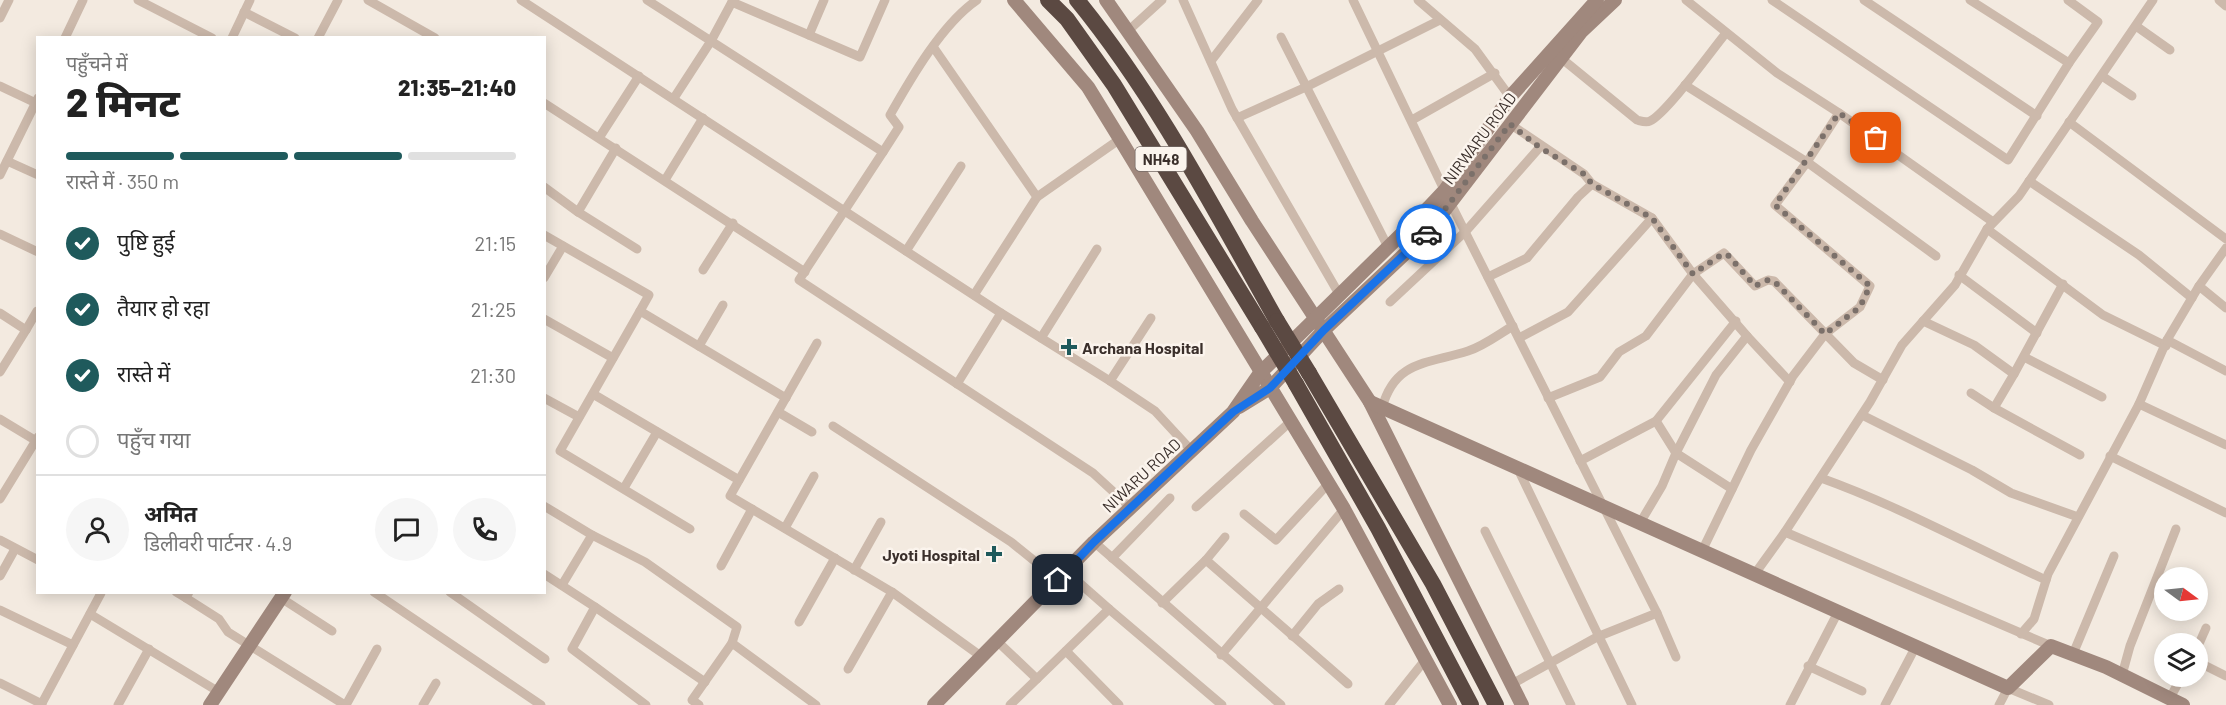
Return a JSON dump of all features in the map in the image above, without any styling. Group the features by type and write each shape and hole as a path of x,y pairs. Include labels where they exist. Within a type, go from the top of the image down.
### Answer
{"highway":[{"name":"NH48","path":"1048,0 1067,19 1114,85 1269,324 1428,575 1496,705"},
{"name":"NH48","path":"1077,0 1115,50 1168,130 1269,324"},
{"name":"NH48","path":"1302,379 1471,705"}],"street":[{"path":"0,18 9,0"},
{"path":"66,36 83,0"},
{"path":"138,0 208,36"},
{"path":"233,36 250,0"},
{"path":"319,36 338,0"},
{"path":"368,0 431,36"},
{"path":"521,0 1155,411 1191,450"},
{"path":"647,0 883,152"},
{"path":"809,35 824,0"},
{"path":"674,98 711,41 732,1 860,57 885,0"},
{"path":"977,0 959,12 890,115 899,127 799,280 1093,473 1130,507"},
{"path":"1014,0 1088,87 1344,509 1450,705"},
{"path":"1106,0 1129,30 1324,330 1376,405 1522,705"},
{"path":"1129,30 1162,0"},
{"path":"1183,0 1237,118 1340,294"},
{"path":"1211,61 1258,0"},
{"path":"1353,0 1548,398 1657,613 1676,657"},
{"path":"1418,0 1475,49 1510,97"},
{"name":"NIRWARU ROAD","path":"1233,412 1270,388 1324,330 1428,232 1510,97 1597,0"},
{"name":"NIRWARU ROAD","path":"1316,317 1388,247 1448,196 1510,124 1581,32 1615,0"},
{"path":"1686,0 1777,73 1839,113 1990,225 2103,315 2226,371"},
{"path":"1772,0 1784,3 2008,160 2069,63 2098,22 2068,0"},
{"path":"1864,0 2037,116"},
{"path":"1970,0 2069,63"},
{"path":"1754,575 1862,415 1902,345 1954,285 1990,225 2029,181 2153,0"},
{"path":"2219,0 2226,6"},
{"path":"244,12 291,36"},
{"path":"1237,118 1306,87 1440,20"},
{"path":"2136,26 2170,50"},
{"path":"1561,58 1636,120 1645,122 1656,117 1726,33"},
{"path":"1281,37 1388,247"},
{"path":"934,48 1037,197"},
{"path":"1412,120 1495,74"},
{"path":"599,138 639,76"},
{"path":"2102,76 2132,96"},
{"path":"1685,85 1807,162 1936,256"},
{"path":"0,87 36,102"},
{"path":"0,175 36,104"},
{"path":"546,104 733,223 805,272"},
{"path":"1702,551 1732,489 1790,382 1825,334 1860,307 1870,286 1775,205 1839,113"},
{"path":"665,180 703,118"},
{"path":"2069,122 2226,240"},
{"path":"1510,124 1539,147 1584,174 1592,184 1652,218 1693,274 1790,382"},
{"path":"974,295 1037,197 1120,140"},
{"path":"1390,302 1466,231 1539,147"},
{"path":"578,212 616,148"},
{"path":"7,161 36,175"},
{"path":"906,251 961,166"},
{"path":"2029,181 2139,255 2192,298"},
{"path":"1488,277 1527,258 1578,197 1592,184"},
{"path":"546,188 578,212 637,249"},
{"path":"1519,338 1568,312 1652,218"},
{"path":"703,270 733,223"},
{"path":"0,234 36,251"},
{"path":"546,236 649,295 554,461"},
{"path":"546,275 563,246"},
{"path":"2021,634 2034,619 2046,580 2139,404 2166,343 2199,286 2226,248"},
{"path":"1041,338 1097,249"},
{"path":"1548,398 1600,377 1619,352 1646,336 1693,274 1721,255 1727,254 1755,286 1768,280 1774,281 1854,363 1883,380"},
{"path":"1959,275 2037,333"},
{"path":"1994,408 2063,285"},
{"path":"2199,286 2226,308"},
{"path":"699,346 723,305"},
{"path":"640,311 786,398"},
{"path":"0,313 26,330"},
{"path":"0,372 36,313"},
{"path":"957,384 1001,313"},
{"name":"NIWARU ROAD","path":"934,705 1094,542 1233,412 1260,373 1316,317"},
{"path":"1110,381 1151,318"},
{"path":"546,320 613,358"},
{"path":"1580,461 1656,421 1736,321"},
{"path":"1923,321 1974,345 2014,374"},
{"path":"1376,405 1388,388 1407,370 1471,350 1513,326"},
{"path":"1640,523 1662,486 1676,453 1716,375 1747,336"},
{"path":"817,343 729,496 892,592 982,657"},
{"path":"2024,357 2102,397"},
{"path":"1971,393 2080,455"},
{"path":"592,394 739,480"},
{"path":"546,399 579,417"},
{"path":"2139,404 2226,445"},
{"path":"1376,405 2049,705"},
{"path":"777,412 812,432"},
{"path":"1862,415 1972,470 2012,493 2078,517"},
{"path":"0,419 36,439"},
{"path":"1656,421 1676,453 1732,489"},
{"path":"1196,507 1290,422"},
{"path":"833,426 1063,576 1108,609 1222,705"},
{"path":"624,488 657,432"},
{"path":"0,499 36,442"},
{"path":"560,452 690,529"},
{"path":"2110,456 2226,513"},
{"path":"1518,469 1601,635 1632,705"},
{"path":"785,528 814,476"},
{"path":"1821,478 1874,497 1941,532 2046,580"},
{"path":"1244,514 1276,540 1328,484"},
{"path":"1112,558 1170,498"},
{"path":"546,507 592,535 645,562 737,627 732,643 692,700 699,705"},
{"path":"721,566 752,509"},
{"path":"1221,655 1344,509"},
{"path":"854,570 881,522"},
{"path":"2122,675 2130,646 2176,529"},
{"path":"1485,531 1571,705"},
{"path":"1785,532 2122,675 2183,705"},
{"path":"562,585 592,535"},
{"path":"1162,603 1206,560 1225,537"},
{"path":"0,540 36,559"},
{"path":"1094,542 1281,705"},
{"path":"0,576 15,549"},
{"path":"2073,654 2114,556"},
{"path":"799,622 835,558"},
{"path":"1206,560 1348,684"},
{"path":"546,575 705,682"},
{"path":"1292,636 1318,604 1339,589"},
{"path":"848,669 892,592"},
{"path":"0,683 41,704 100,594"},
{"path":"380,594 541,705"},
{"path":"453,594 545,659"},
{"path":"188,595 219,619 228,632 346,705 378,650"},
{"path":"90,614 149,649 214,701 283,595 332,631"},
{"path":"596,607 572,649 646,705"},
{"path":"1010,705 1108,609"},
{"path":"0,610 73,645"},
{"path":"1790,705 1808,666 1838,612"},
{"path":"1512,684 1601,635 1657,613"},
{"path":"2204,633 2206,628"},
{"path":"998,642 1037,680"},
{"path":"732,643 816,705"},
{"path":"1999,705 2008,688 2051,645"},
{"path":"1889,704 1916,646"},
{"path":"118,705 149,649"},
{"path":"1066,651 1119,705"},
{"path":"1389,705 1425,660"},
{"path":"1808,666 1862,691"},
{"path":"2208,667 2226,676"},
{"path":"423,705 436,683"},
{"path":"2170,698 2176,687"}],"way so far":[{"path":"1426,234 1510,124 1539,147 1584,174 1592,184 1652,218 1693,274 1721,255 1727,254 1755,286 1768,280 1774,281 1825,334 1860,307 1870,286 1799,228 1775,205 1839,113 1876,138"}],"place":[{"name":"Archana Hospital","path":"1069,347"},
{"name":"Jyoti Hospital","path":"994,554"}],"route":[{"path":"1058,580 1130,507 1233,412 1270,388 1324,330 1426,234"}]}
